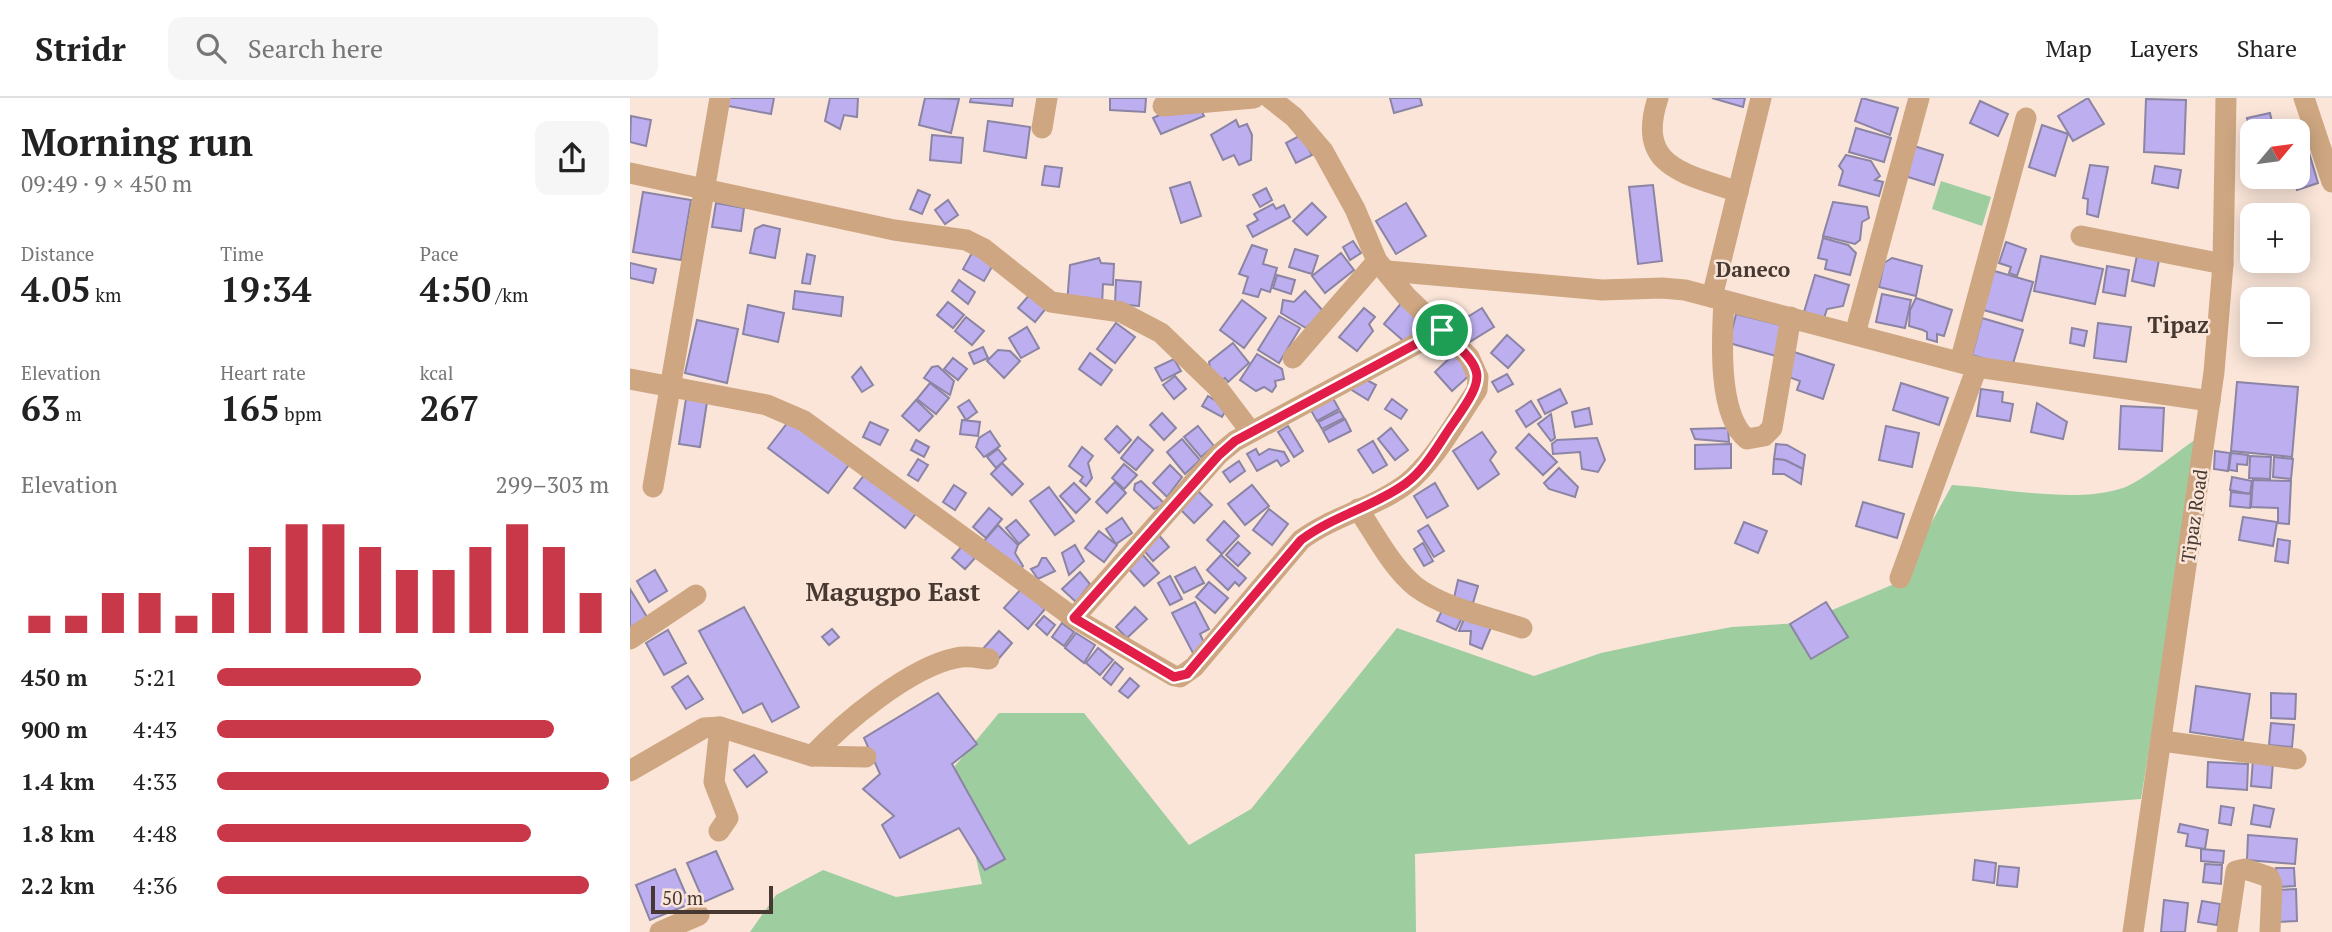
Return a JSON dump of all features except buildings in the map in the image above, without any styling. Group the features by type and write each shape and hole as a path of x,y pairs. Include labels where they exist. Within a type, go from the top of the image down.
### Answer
{"street":[{"path":"653,487 720,98"},
{"path":"1042,128 1047,98"},
{"path":"1163,106 1247,101 1254,98"},
{"path":"630,379 767,405 804,421 1074,618 1174,677 1180,677 1194,667 1301,540 1315,530 1389,494 1419,472 1477,390 1476,369 1442,330 1406,296 1382,266 1323,151 1294,117 1270,98"},
{"path":"1658,98 1650,122 1651,136 1658,151 1682,172 1738,192"},
{"path":"1761,98 1738,192 1718,299 1726,384 1739,433 1747,439 1764,436 1772,428 1791,317"},
{"path":"1856,334 1919,98"},
{"name":"Tipaz Road","path":"2133,932 2210,401 2223,264 2226,98"},
{"path":"2304,98 2327,154 2332,183"},
{"path":"1900,578 1969,364 2026,118"},
{"path":"630,173 705,187 894,230 966,240 984,249 1051,302 1121,312 1151,327 1217,387 1251,432"},
{"path":"2081,236 2223,264"},
{"path":"1382,266 1602,290 1662,288 1791,317 1969,364 2210,401"},
{"path":"1293,358 1382,266"},
{"path":"1074,618 1219,455 1251,432 1442,330"},
{"path":"1358,509 1399,569 1415,586 1437,600 1522,628"},
{"path":"630,639 695,596"},
{"path":"812,756 842,726 927,669 958,657 989,659"},
{"path":"719,831 728,818 714,782 720,727"},
{"path":"630,771 704,728 720,727 812,756 866,757"},
{"path":"2162,741 2296,759"},
{"path":"2227,932 2233,881 2236,871 2245,869 2269,877 2272,885 2270,932"},
{"path":"660,932 699,915"}],"green space":[{"path":"1941,181 1991,197 1982,226 1932,209"},
{"path":"2199,437 2141,799 1415,854 1416,932 750,932 776,895 823,870 896,897 982,884 955,766 999,713 1084,713 1189,845 1251,809 1397,628 1534,676 1601,653 1667,639 1732,627 1801,623 1899,582 1952,485 2038,494 2104,493 2123,488 2140,479"}],"district":[{"name":"Daneco","path":"1753,270"},
{"name":"Tipaz","path":"2178,325"},
{"name":"Magugpo East","path":"893,592"}],"route":[{"path":"1442,330 1469,357 1476,369 1477,390 1419,472 1389,494 1315,530 1301,540 1187,674 1174,677 1074,618 1219,455 1235,441 1442,330"}]}
